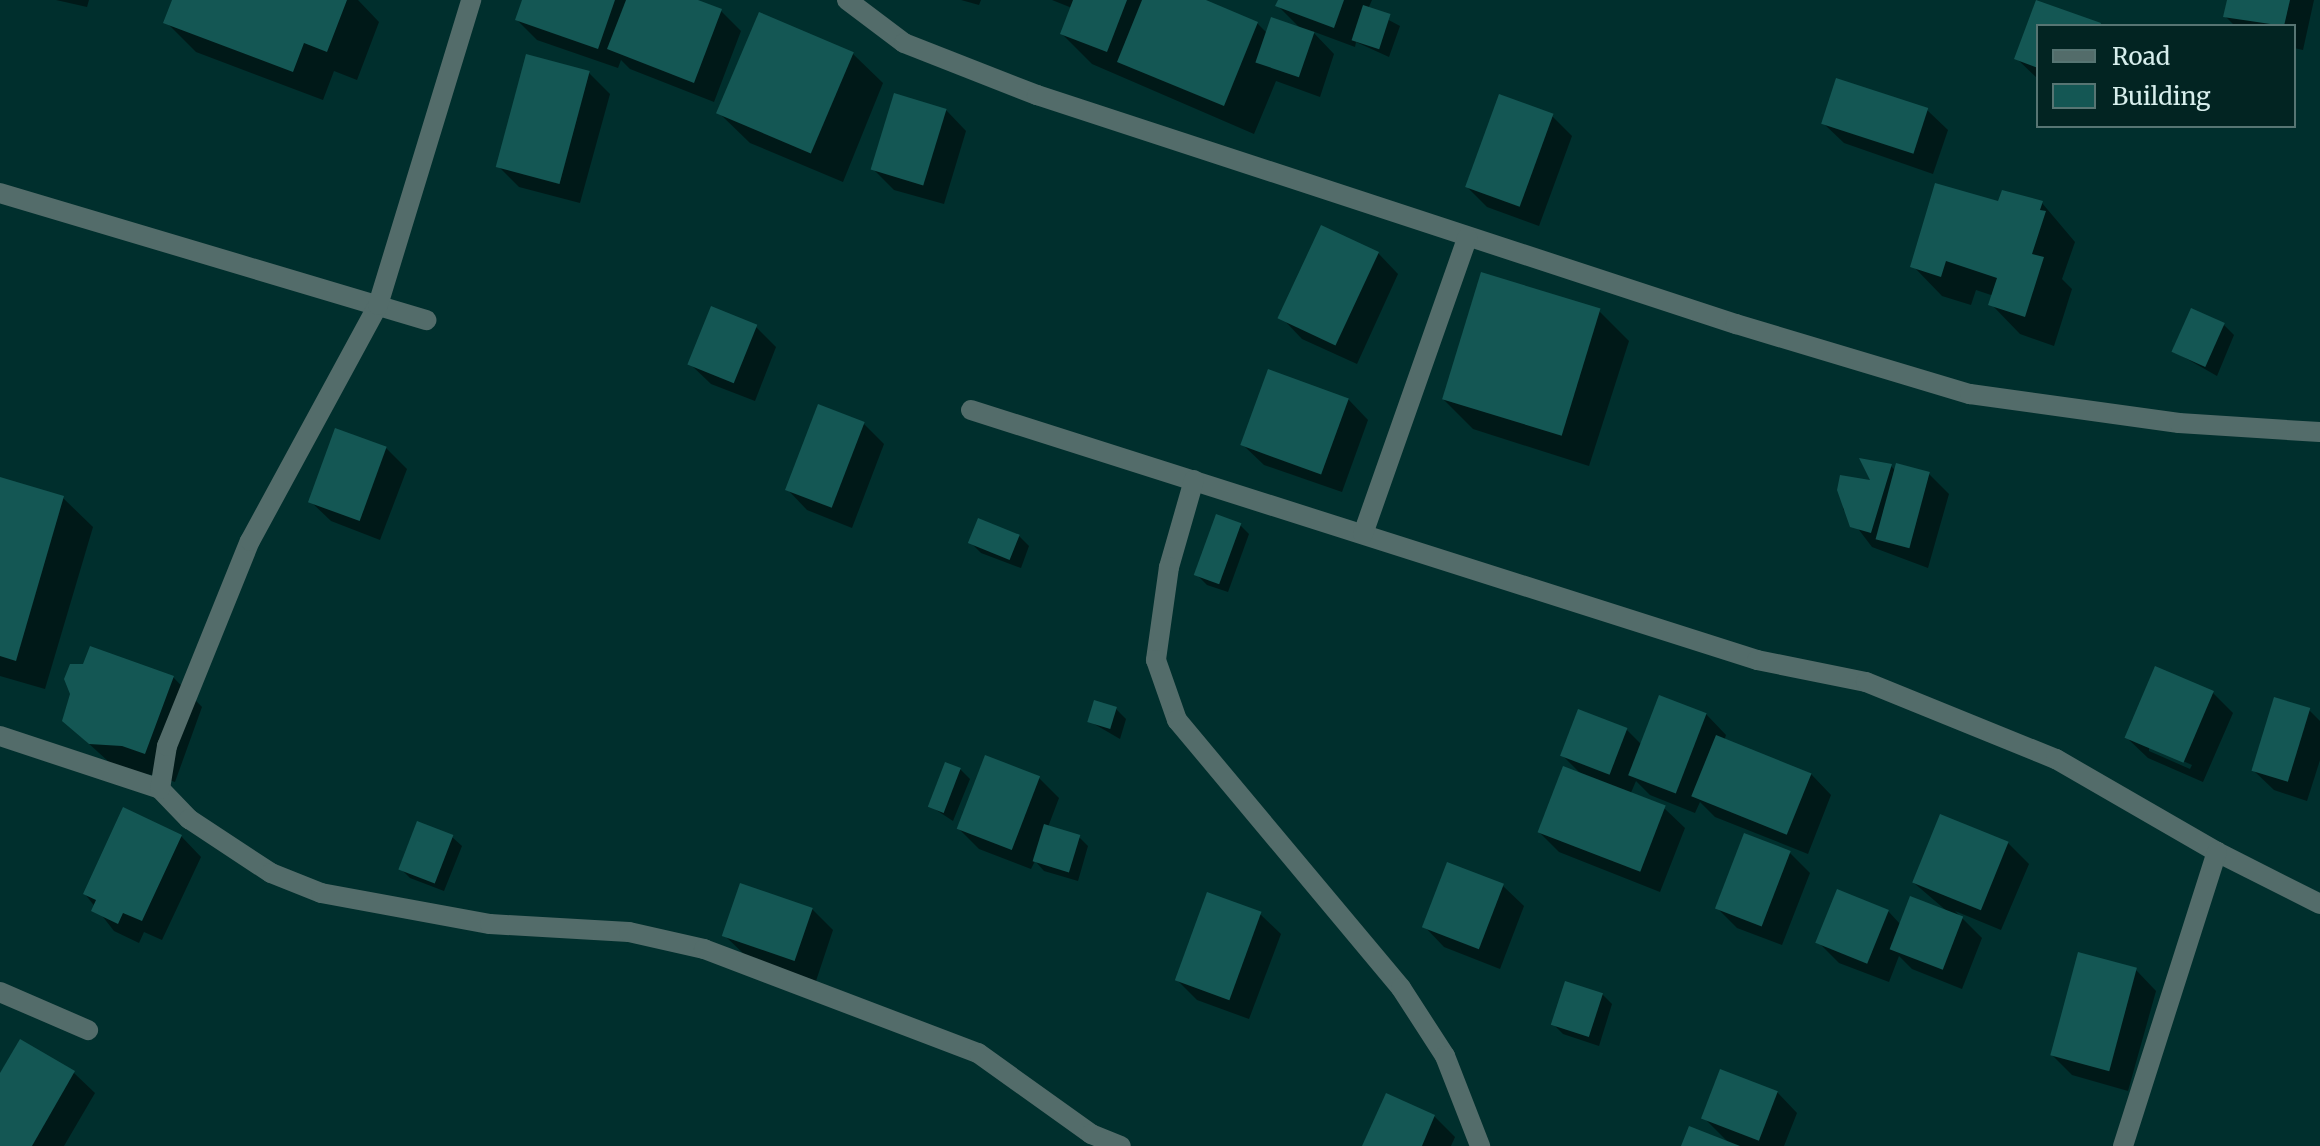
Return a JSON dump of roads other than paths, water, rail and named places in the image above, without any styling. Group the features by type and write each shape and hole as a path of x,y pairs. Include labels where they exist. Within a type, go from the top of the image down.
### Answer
{"street":[{"path":"160,789 167,746 250,541 378,305 471,0"},
{"path":"847,0 904,43 1037,95 1467,238 1970,394 2179,423 2320,432"},
{"path":"0,193 426,320"},
{"path":"1363,534 1467,238"},
{"path":"971,410 1757,660 1866,682 2056,759 2217,852 2320,904"},
{"path":"1194,480 1169,567 1156,660 1177,720 1401,988 1445,1056 1480,1146"},
{"path":"0,736 160,789 189,819 292,882 321,893 490,924 629,932 704,949 978,1053 1091,1134 1121,1146"},
{"path":"2123,1146 2217,852"},
{"path":"0,992 88,1030"}]}
